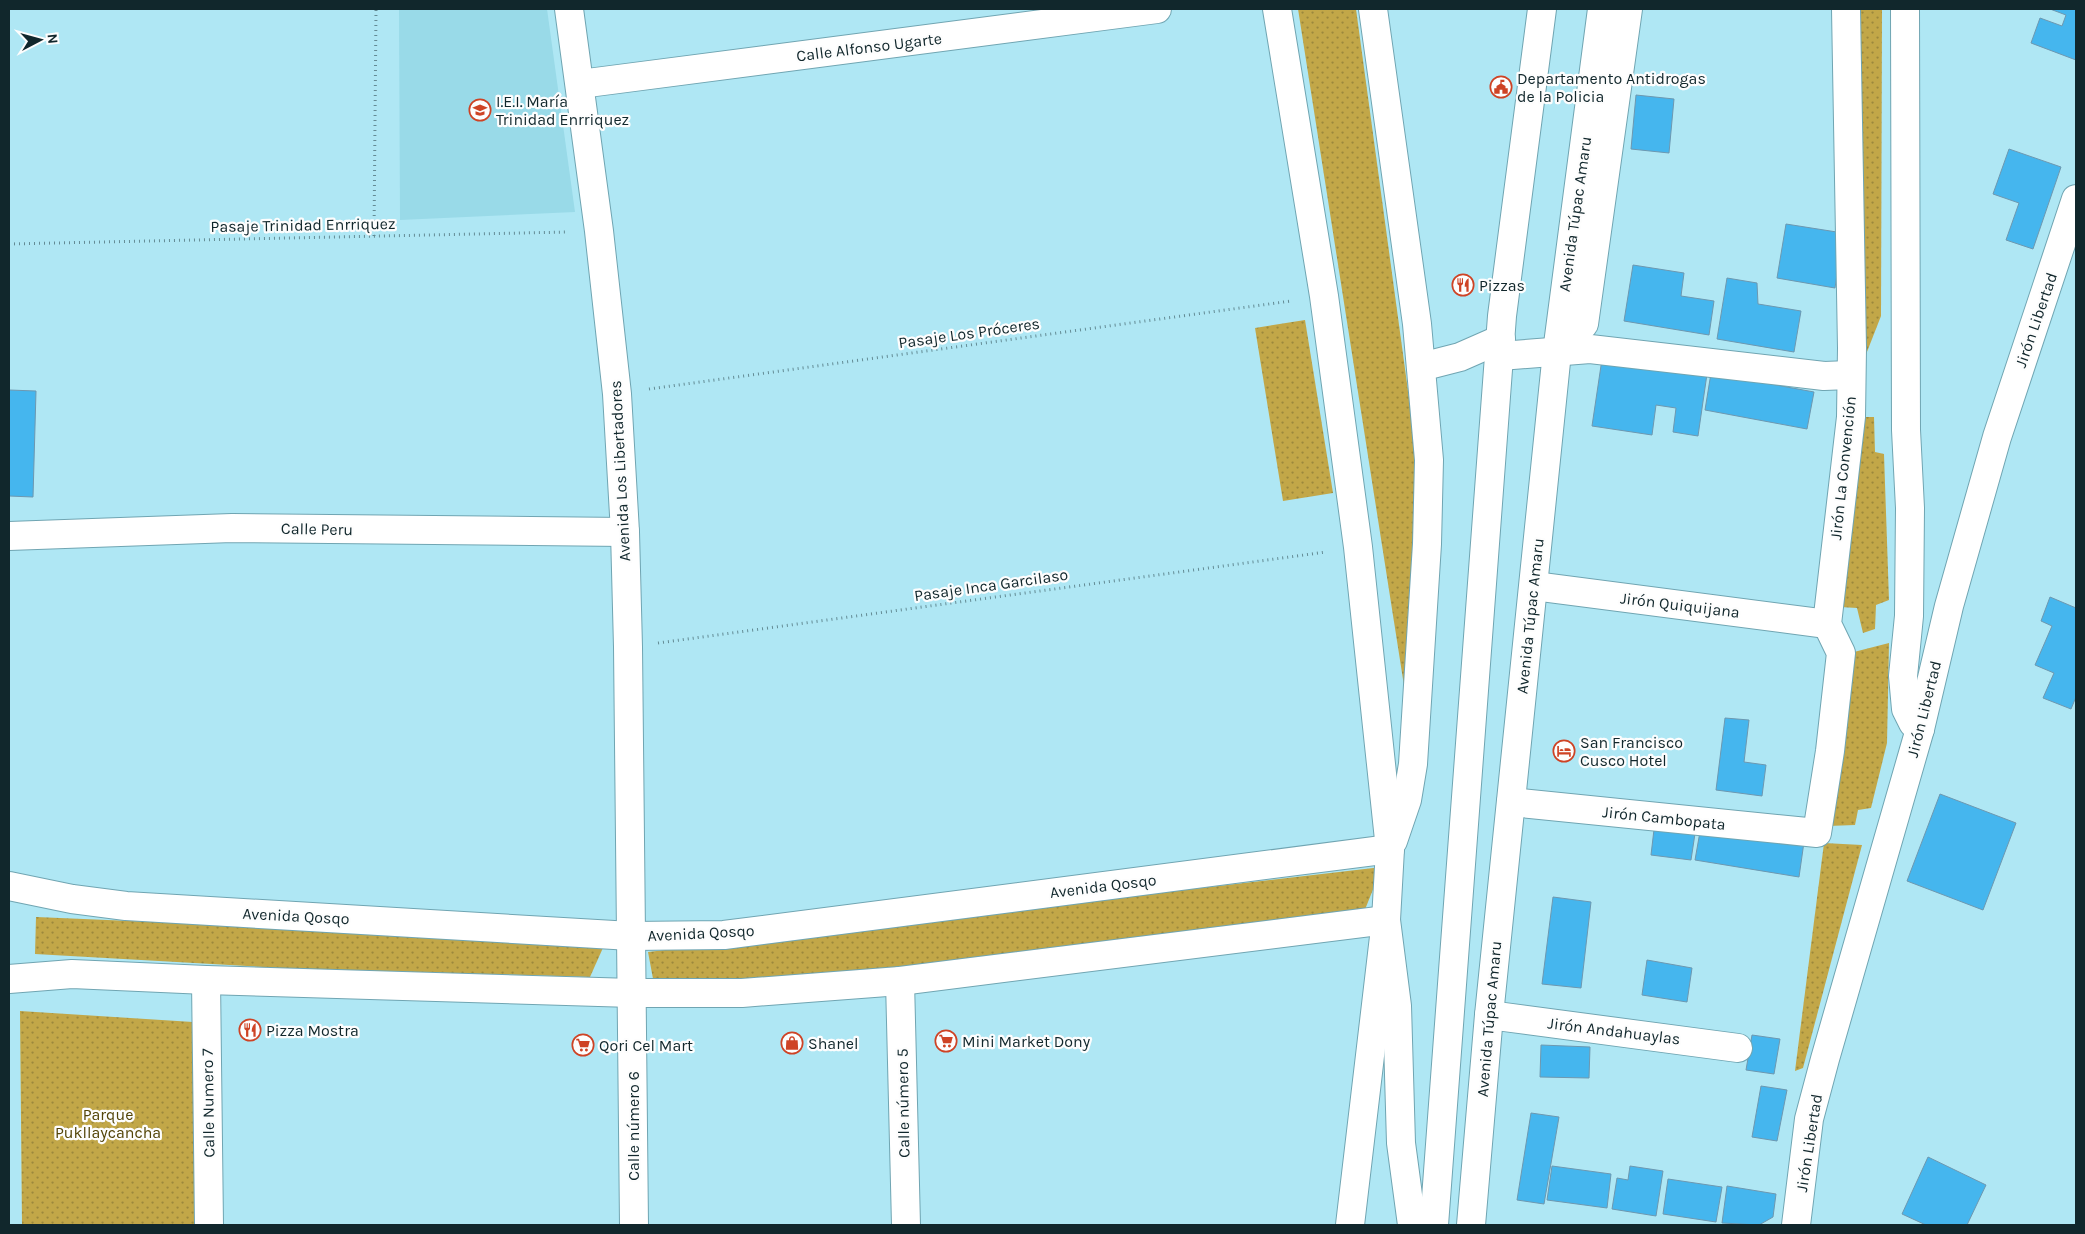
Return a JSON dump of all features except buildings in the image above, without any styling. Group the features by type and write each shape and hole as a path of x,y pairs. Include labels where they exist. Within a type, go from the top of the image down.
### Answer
{"street":[{"name":"Avenida Los Libertadores","path":"569,9 599,231 617,394 625,532 632,936"},
{"name":"Calle Alfonso Ugarte","path":"580,84 1157,9"},
{"path":"1277,9 1324,296 1358,547 1390,849 1386,920 1350,1225"},
{"path":"1373,9 1414,296 1429,460 1427,544 1413,764 1407,800 1390,849"},
{"path":"1422,1224 1502,316 1542,9"},
{"name":"Avenida Túpac Amaru","path":"1471,1225 1489,1015 1557,352 1602,9"},
{"path":"1557,352 1584,324 1628,9"},
{"name":"Jirón La Convención","path":"1827,624 1851,417 1850,375 1852,348 1846,9"},
{"path":"1905,9 1906,430 1910,508 1909,616 1903,676 1906,709 1913,723 1920,729"},
{"name":"Jirón Libertad","path":"1796,1225 1809,1118 1920,729 1949,606 1996,437 2076,199"},
{"path":"1421,367 1500,348 1557,352 1590,349 1824,376 1850,375"},
{"name":"Calle Peru","path":"9,536 232,528 625,532"},
{"name":"Jirón Quiquijana","path":"1534,586 1827,624"},
{"name":"Jirón Cambopata","path":"1511,802 1817,833 1830,751 1841,653 1827,624"},
{"name":"Avenida Qosqo","path":"9,886 72,899 126,906 632,936 724,935 1390,849"},
{"path":"1386,920 1397,1006 1402,1144 1422,1224"},
{"path":"9,979 72,974 632,993 742,993 900,981 1386,920"},
{"name":"Calle número 6","path":"632,936 634,1225"},
{"name":"Calle Numero 7","path":"206,980 209,1225"},
{"name":"Calle número 5","path":"900,981 906,1225"},
{"name":"Jirón Andahuaylas","path":"1489,1015 1738,1048"}],"path":[{"path":"374,236 376,9"},
{"name":"Pasaje Trinidad Enrriquez","path":"9,244 599,231"},
{"name":"Pasaje Los Próceres","path":"617,394 1324,296"},
{"name":"Pasaje Inca Garcilaso","path":"628,647 1358,547"}],"shaded area":[{"name":"I.E.I. María Trinidad Enrriquez","path":"399,9 547,9 575,212 400,220"}],"green space":[{"path":"1298,9 1356,9 1417,457 1419,487 1405,692"},
{"path":"1855,9 1882,9 1881,316 1865,357"},
{"path":"1305,320 1333,493 1283,501 1255,328"},
{"path":"1863,417 1874,417 1875,452 1884,454 1889,600 1876,605 1875,629 1863,633 1857,608 1840,607"},
{"path":"1889,643 1887,743 1871,808 1858,810 1855,825 1828,826 1850,653"},
{"path":"1824,843 1862,845 1803,1068 1795,1071"},
{"path":"1382,867 1364,912 815,977 654,984 648,952"},
{"path":"36,917 606,941 590,977 281,968 35,954"},
{"name":"Parque Pukllaycancha","path":"20,1011 193,1022 198,1225 22,1225"}],"place":[{"name":"Departamento Antidrogas de la Policia","path":"1501,87"},
{"name":"I.E.I. María Trinidad Enrriquez","path":"480,110"},
{"name":"Pizzas","path":"1463,285"},
{"name":"San Francisco Cusco Hotel","path":"1564,751"},
{"name":"Pizza Mostra","path":"250,1030"},
{"name":"Mini Market Dony","path":"946,1041"},
{"name":"Shanel","path":"792,1043"},
{"name":"Qori Cel Mart","path":"583,1045"}]}
